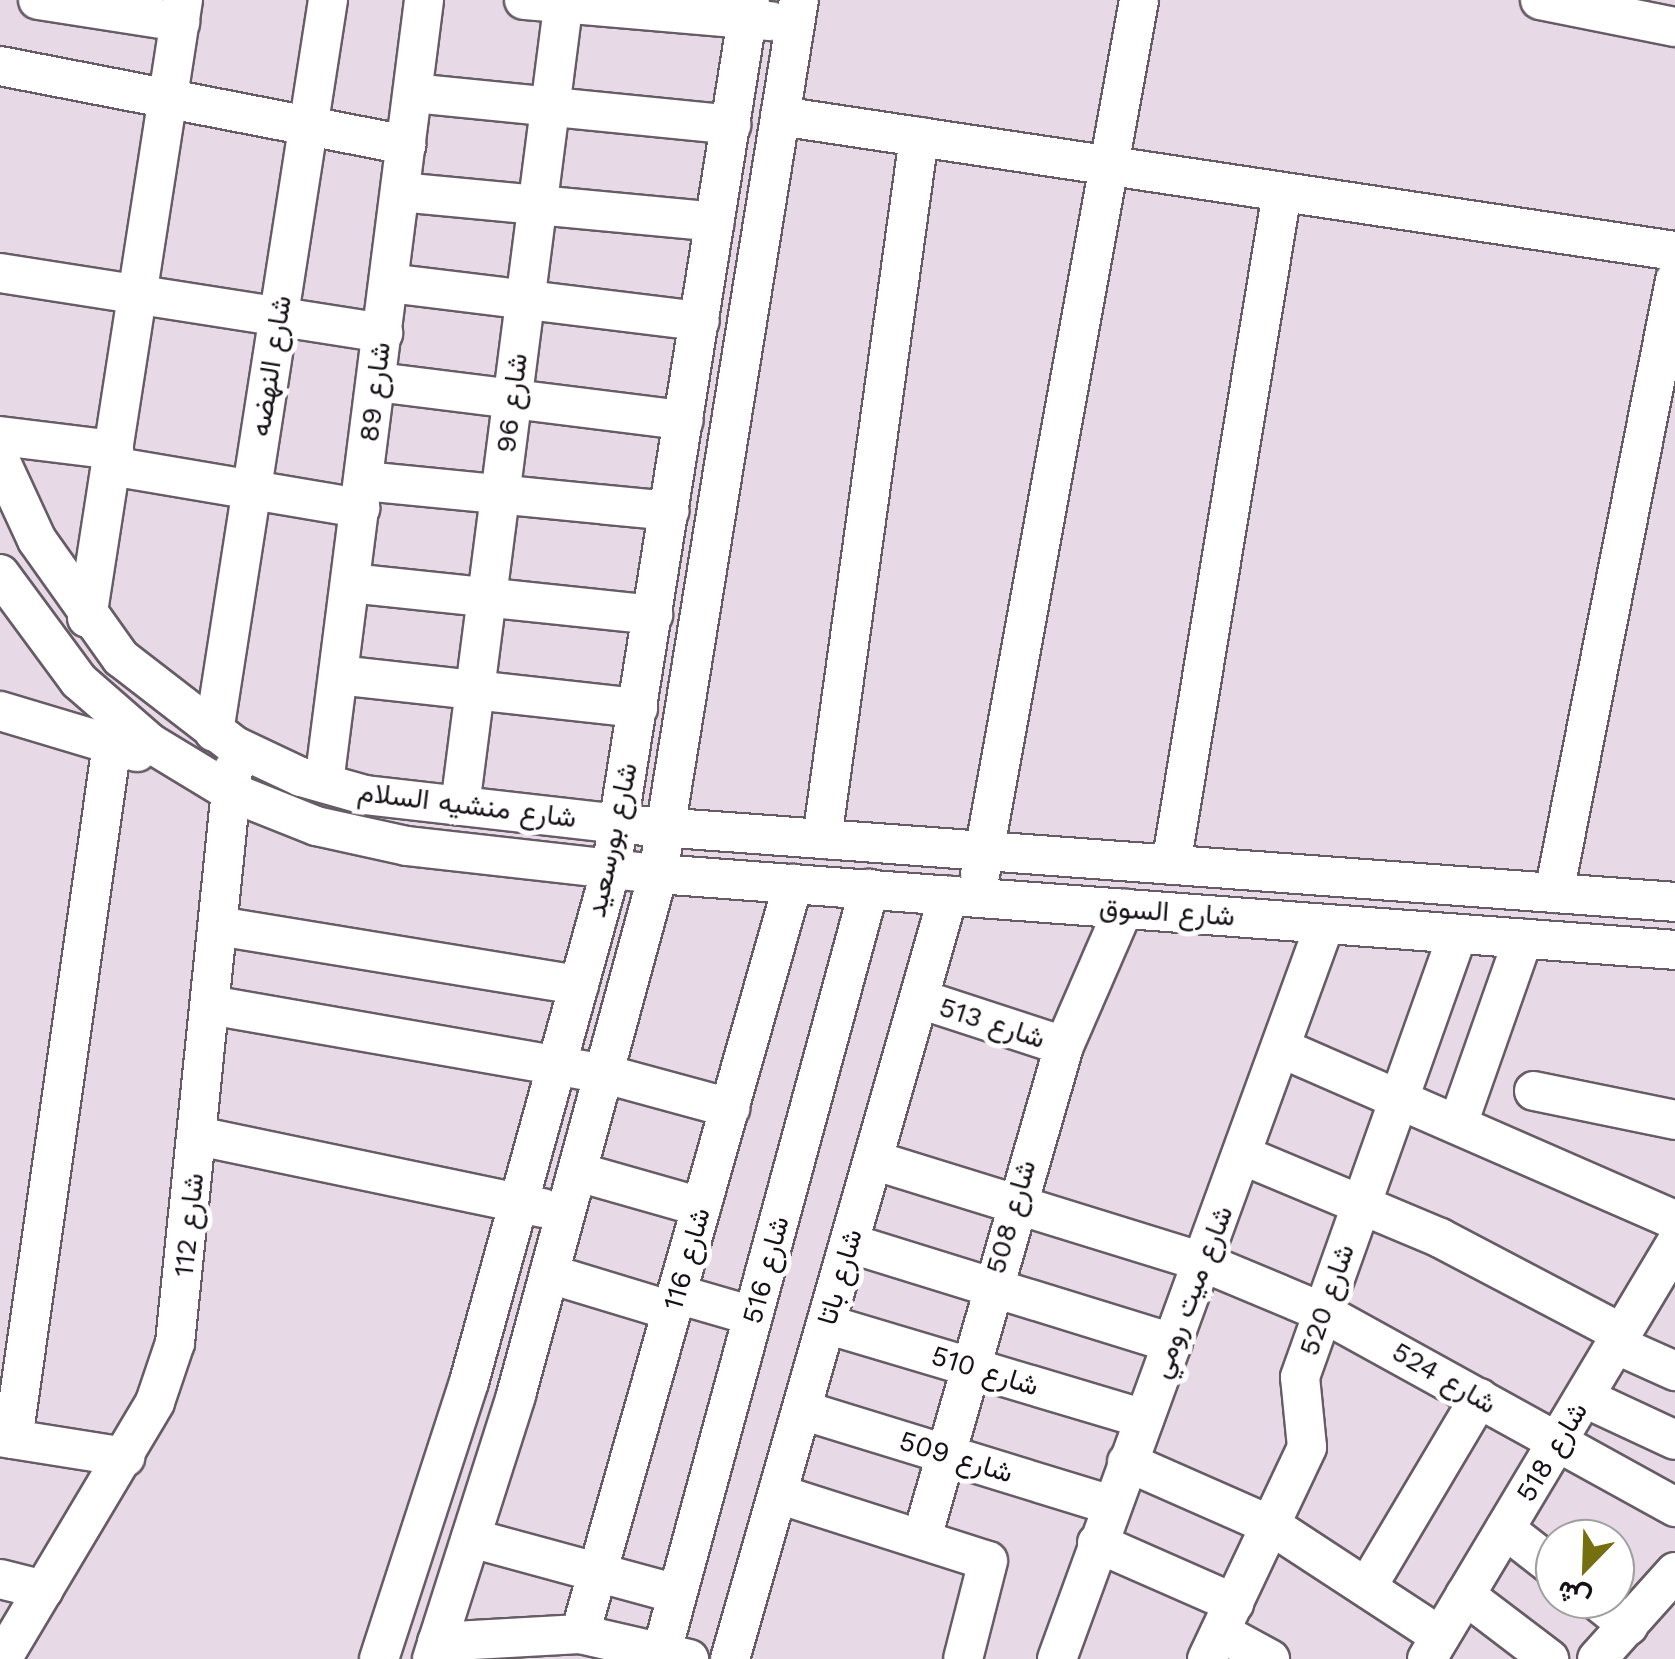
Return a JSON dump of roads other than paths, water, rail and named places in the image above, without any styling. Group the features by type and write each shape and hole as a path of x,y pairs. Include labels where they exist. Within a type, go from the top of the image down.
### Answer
{"street":[{"path":"38,0 182,11 88,618"},
{"name":"شارع النهضه","path":"225,739 252,490 328,0"},
{"name":"شارع 89","path":"324,784 424,0"},
{"path":"524,0 797,12"},
{"name":"شارع باتا","path":"730,1659 920,999 982,851 1139,0"},
{"path":"1540,0 1675,27"},
{"name":"شارع 96","path":"460,806 564,2"},
{"name":"شارع بورسعيد","path":"380,1659 463,1399 611,869 748,9"},
{"name":"شارع بورسعيد","path":"435,1650 511,1412 658,874 797,12"},
{"path":"0,66 406,145"},
{"path":"413,94 731,125"},
{"path":"780,116 1675,251"},
{"path":"822,840 920,137"},
{"path":"400,192 715,222"},
{"path":"1171,865 1282,192"},
{"path":"0,273 383,333"},
{"path":"1554,894 1675,280"},
{"path":"389,283 700,320"},
{"path":"376,382 684,420"},
{"path":"0,436 252,490 500,494 670,511"},
{"name":"شارع منشيه السلام","path":"0,460 36,540 88,618 134,670 225,739 324,784 460,806 666,828"},
{"name":"شارع منشيه السلام","path":"0,574 79,681 190,767 230,792 316,826 407,846 658,874"},
{"path":"350,583 653,615"},
{"path":"338,676 638,708"},
{"path":"0,711 190,767"},
{"name":"شارع 112","path":"2,1659 125,1457 176,1343 230,792 225,739"},
{"path":"112,744 6,1438 125,1457"},
{"name":"شارع السوق","path":"666,828 1675,902"},
{"name":"شارع السوق","path":"658,874 1675,950"},
{"name":"شارع 116","path":"585,1643 598,1572 793,884"},
{"name":"شارع 516","path":"680,1656 678,1594 869,890"},
{"path":"1584,943 1594,896"},
{"name":"شارع 508","path":"923,1534 1014,1202 1064,1046 1124,908"},
{"name":"شارع ميت رومي","path":"1057,1659 1111,1504 1205,1263 1325,924"},
{"path":"218,926 579,984"},
{"name":"شارع 520","path":"1220,1632 1307,1446 1296,1394 1320,1311 1458,934"},
{"path":"1458,1121 1524,938"},
{"name":"شارع 513","path":"920,999 1064,1046"},
{"path":"210,1005 605,1074 730,1108"},
{"path":"1281,1048 1458,1121 1675,1220"},
{"path":"1534,1091 1675,1120"},
{"path":"198,1136 567,1213"},
{"path":"1242,1155 1361,1204 1675,1371"},
{"name":"شارع 524","path":"873,1160 1205,1263 1320,1311 1675,1507"},
{"path":"578,1172 702,1207"},
{"path":"850,1243 1172,1343"},
{"name":"شارع 518","path":"1434,1648 1675,1244"},
{"path":"550,1274 754,1316"},
{"name":"شارع 510","path":"826,1324 1144,1419"},
{"path":"1366,1587 1479,1398"},
{"path":"1585,1398 1675,1440"},
{"path":"463,1399 511,1412"},
{"name":"شارع 509","path":"802,1410 1111,1504"},
{"path":"1127,1462 1272,1526 1366,1587 1434,1648"},
{"path":"778,1494 923,1534 991,1566 962,1659"},
{"path":"1506,1530 1535,1552"},
{"path":"470,1538 678,1594"},
{"path":"1098,1543 1220,1632 1270,1659"},
{"path":"0,1579 44,1590"},
{"path":"1597,1659 1628,1626 1669,1594"},
{"path":"1465,1595 1549,1659"},
{"path":"1619,1619 1628,1626"},
{"path":"435,1650 585,1643 680,1656"}]}
